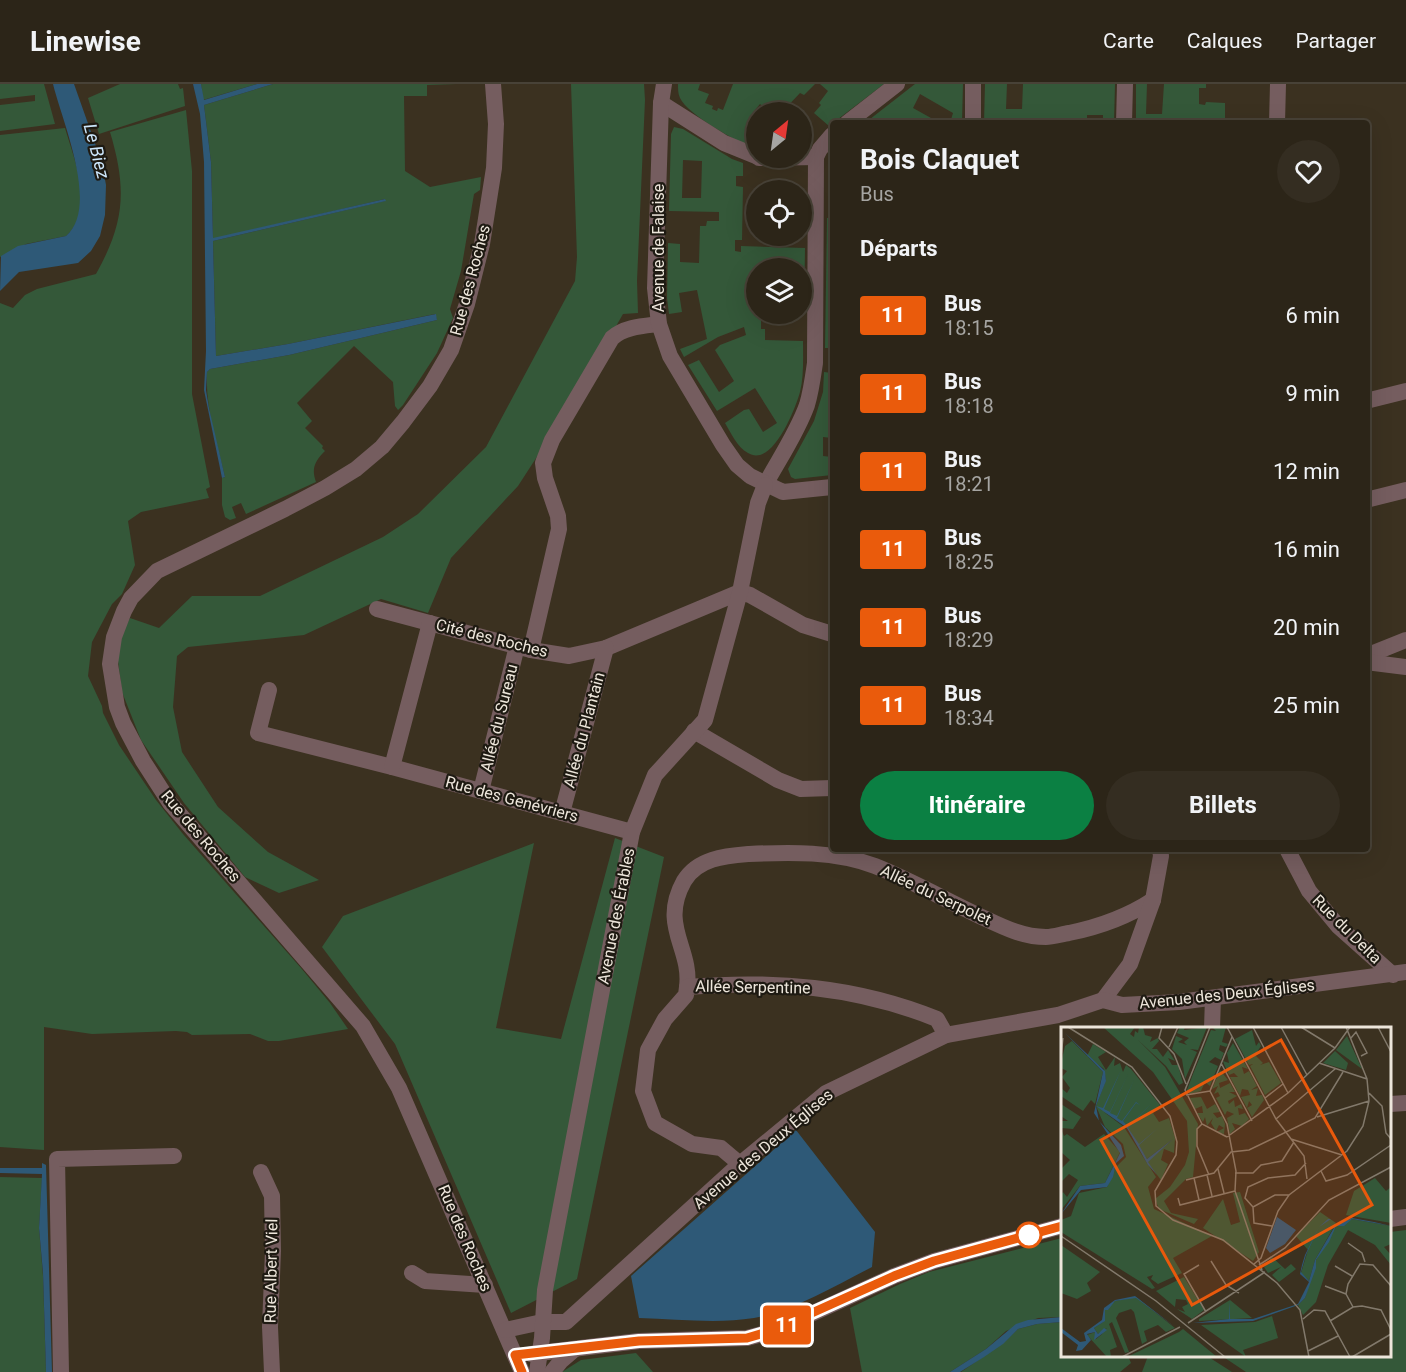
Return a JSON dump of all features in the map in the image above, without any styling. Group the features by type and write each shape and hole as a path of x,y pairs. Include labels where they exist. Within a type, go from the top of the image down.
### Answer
{"street":[{"name":"Rue des Roches","path":"493,84 496,124 494,168 482,244 467,304 451,350 430,386 404,422 382,447 356,469 285,509 157,571 131,598 124,611 114,637 110,664 117,707 123,723 143,761 170,803 363,1026 399,1088 522,1372"},
{"name":"Avenue de Falaise","path":"664,84 661,103 655,288 662,337 673,361 723,445 737,465 765,485"},
{"path":"851,120 897,84"},
{"path":"973,120 974,84"},
{"path":"1124,120 1125,84"},
{"path":"1277,120 1278,84"},
{"path":"661,103 724,143 746,152"},
{"path":"812,157 816,157 830,137"},
{"name":"Avenue des Érables","path":"537,1372 545,1290 632,832 655,775 705,720 740,592 758,502 799,423 813,380 816,157"},
{"name":"Allée du Sureau","path":"481,791 559,529 558,516 545,478 543,463 552,440 612,338 630,328 659,324"},
{"path":"1370,400 1406,391"},
{"path":"765,485 783,492 830,487"},
{"path":"1370,499 1406,490"},
{"path":"740,592 750,595 803,625 830,633"},
{"name":"Cité des Roches","path":"377,609 524,648 569,656 606,648 740,592"},
{"path":"392,767 430,623"},
{"path":"1370,654 1406,640"},
{"name":"Allée du Plantain","path":"562,813 606,648"},
{"path":"1370,663 1406,667"},
{"name":"Rue des Genévriers","path":"269,690 258,734 392,767 632,832"},
{"path":"694,731 778,780 801,789 830,788"},
{"path":"1103,1000 1130,964 1153,900 1160,852"},
{"name":"Rue du Delta","path":"1289,852 1309,891 1338,926 1400,973"},
{"name":"Allée du Serpolet","path":"687,987 688,975 674,927 675,909 685,880 706,861 723,856 775,853 829,855 874,866 1017,933 1047,937 1092,928 1132,914 1153,900"},
{"name":"Avenue des Deux Églises","path":"505,1330 543,1322 566,1322 740,1164 826,1093 946,1035 1058,1015 1103,1000 1122,1005 1179,1002 1400,973"},
{"name":"Allée Serpentine","path":"740,1164 721,1148 692,1144 655,1123 643,1091 648,1050 665,1019 686,995 687,987 725,984 802,986 862,994 937,1019 946,1035"},
{"path":"1212,1027 1213,998"},
{"path":"1391,1104 1406,1103"},
{"path":"61,1372 57,1159 174,1156"},
{"name":"Rue Albert Viel","path":"261,1172 272,1196 270,1338 272,1372"},
{"path":"1391,1219 1406,1217"},
{"path":"515,1355 639,1341 747,1338 774,1330 894,1276 934,1261 1061,1226"},
{"path":"412,1273 425,1281 485,1285"},
{"path":"552,1372 575,1349"}],"green space":[{"path":"0,84 44,84 55,124 0,131 0,105 35,101 35,95 0,99"},
{"path":"120,84 178,84 180,89 183,88 185,106 99,134 88,98"},
{"path":"201,84 257,84 203,100"},
{"path":"273,84 457,84 427,85 427,96 404,96 405,171 430,187 481,177 480,190 474,194 461,271 450,309 453,318 437,353 403,405 398,410 395,406 393,382 354,346 297,403 312,421 305,428 325,451 315,465 316,482 246,514 241,503 232,507 236,518 230,520 225,517 222,505 222,478 225,477 208,398 207,372 210,369 289,355 437,320 435,314 216,356 213,241 385,201 385,199 213,239 211,162 204,105"},
{"path":"571,84 644,84 637,281 638,313 623,314 575,398 518,486 451,558 428,613 381,599 304,635 188,647 177,656 173,707 182,752 218,807 268,852 319,880 279,893 245,877 184,803 141,740 122,692 116,645 130,618 159,628 192,596 260,596 383,537 418,514 486,447 575,281 577,257"},
{"path":"678,84 700,84 698,90 709,94 705,103 713,106 712,109 717,111 718,108 723,110 733,84 815,84 804,95 800,93 791,102 746,102 746,145 692,112 678,93"},
{"path":"820,84 884,84 837,120 830,120 829,126 814,113 828,91"},
{"path":"915,84 963,84 962,120 951,120 953,113 920,94 913,108 935,120 869,120"},
{"path":"985,84 1007,84 1006,109 1022,109 1023,84 1115,84 1114,120 1103,120 1103,115 1087,115 1087,120 984,120"},
{"path":"1136,84 1147,84 1146,114 1162,114 1164,84 1206,84 1206,88 1199,88 1199,104 1225,103 1225,120 1136,120"},
{"path":"186,110 192,171 192,394 210,487 206,489 209,498 141,512 128,521 135,565 122,594 112,604 92,642 88,676 119,745 156,800 301,968 348,1029 268,1041 250,1034 192,1035 176,1031 92,1034 44,1027 44,1150 0,1147 0,303 13,308 25,295 37,289 96,274 113,238 120,205 119,171 110,132"},
{"path":"674,127 683,129 732,159 743,163 743,176 736,176 736,186 743,187 742,240 735,240 735,251 741,252 741,246 805,248 805,258 746,258 746,324 761,324 761,329 765,329 765,340 803,341 803,373 797,400 781,435 766,452 757,455 748,453 735,440 725,423 749,409 763,432 777,423 755,388 717,411 688,365 699,360 719,392 734,381 715,350 720,345 746,335 744,327 718,337 684,357 680,349 707,339 697,290 679,293 682,312 669,314 668,243 680,244 680,262 699,263 700,226 706,226 707,221 719,221 719,212 669,211 671,134","holes":["683,160 702,161 701,198 682,198"]},
{"path":"65,128 80,184 80,213 75,225 66,236 26,244 0,257 0,135"},
{"path":"827,218 830,218 830,348 825,348"},
{"path":"824,372 830,373 830,438 823,437 823,456 830,457 830,475 795,479 791,477 788,469 814,421 823,392"},
{"path":"615,838 664,857 577,1279 511,1313 395,1044 322,947 343,916 534,843 496,1028 561,1039"},
{"path":"0,1177 42,1178 39,1228 46,1372 0,1372"},
{"path":"1406,1230 1406,1372 1246,1372 1224,1357 1391,1357 1391,1232"},
{"path":"1061,1238 1061,1317 1038,1318 1006,1331 986,1349 950,1372 862,1372 850,1308 929,1272"},
{"path":"1061,1322 1061,1357 1128,1357 1131,1363 1120,1372 961,1372 1003,1343 1018,1329 1037,1324"},
{"path":"636,1353 653,1372 562,1372 581,1360"},
{"path":"1148,1357 1209,1357 1232,1372 1142,1372"}],"water":[{"name":"Le Biez","path":"53,84 74,84 102,163 106,185 105,215 100,236 91,251 78,263 19,272 0,291 1,256 18,246 66,236 76,223 80,205 76,163"},
{"path":"193,84 201,84 204,100 257,84 273,84 204,105 211,162 213,238 385,199 386,201 213,241 216,356 436,314 437,320 289,355 210,369 207,372 206,390 225,477 222,478 204,390 206,351 204,162 200,114"},
{"path":"796,1130 875,1232 872,1267 800,1303 754,1318 711,1321 639,1318 631,1276"},
{"path":"42,1163 46,1165 52,1372 46,1372 43,1273 39,1228 42,1174 0,1173 0,1168 42,1168"},
{"path":"1061,1317 1061,1322 1037,1324 1018,1329 1003,1344 984,1357 960,1372 950,1372 986,1349 1016,1324 1028,1320"}],"bus line":[{"name":"11","path":"522,1372 515,1355 639,1341 747,1338 774,1330 894,1276 934,1261 1061,1226"}]}
